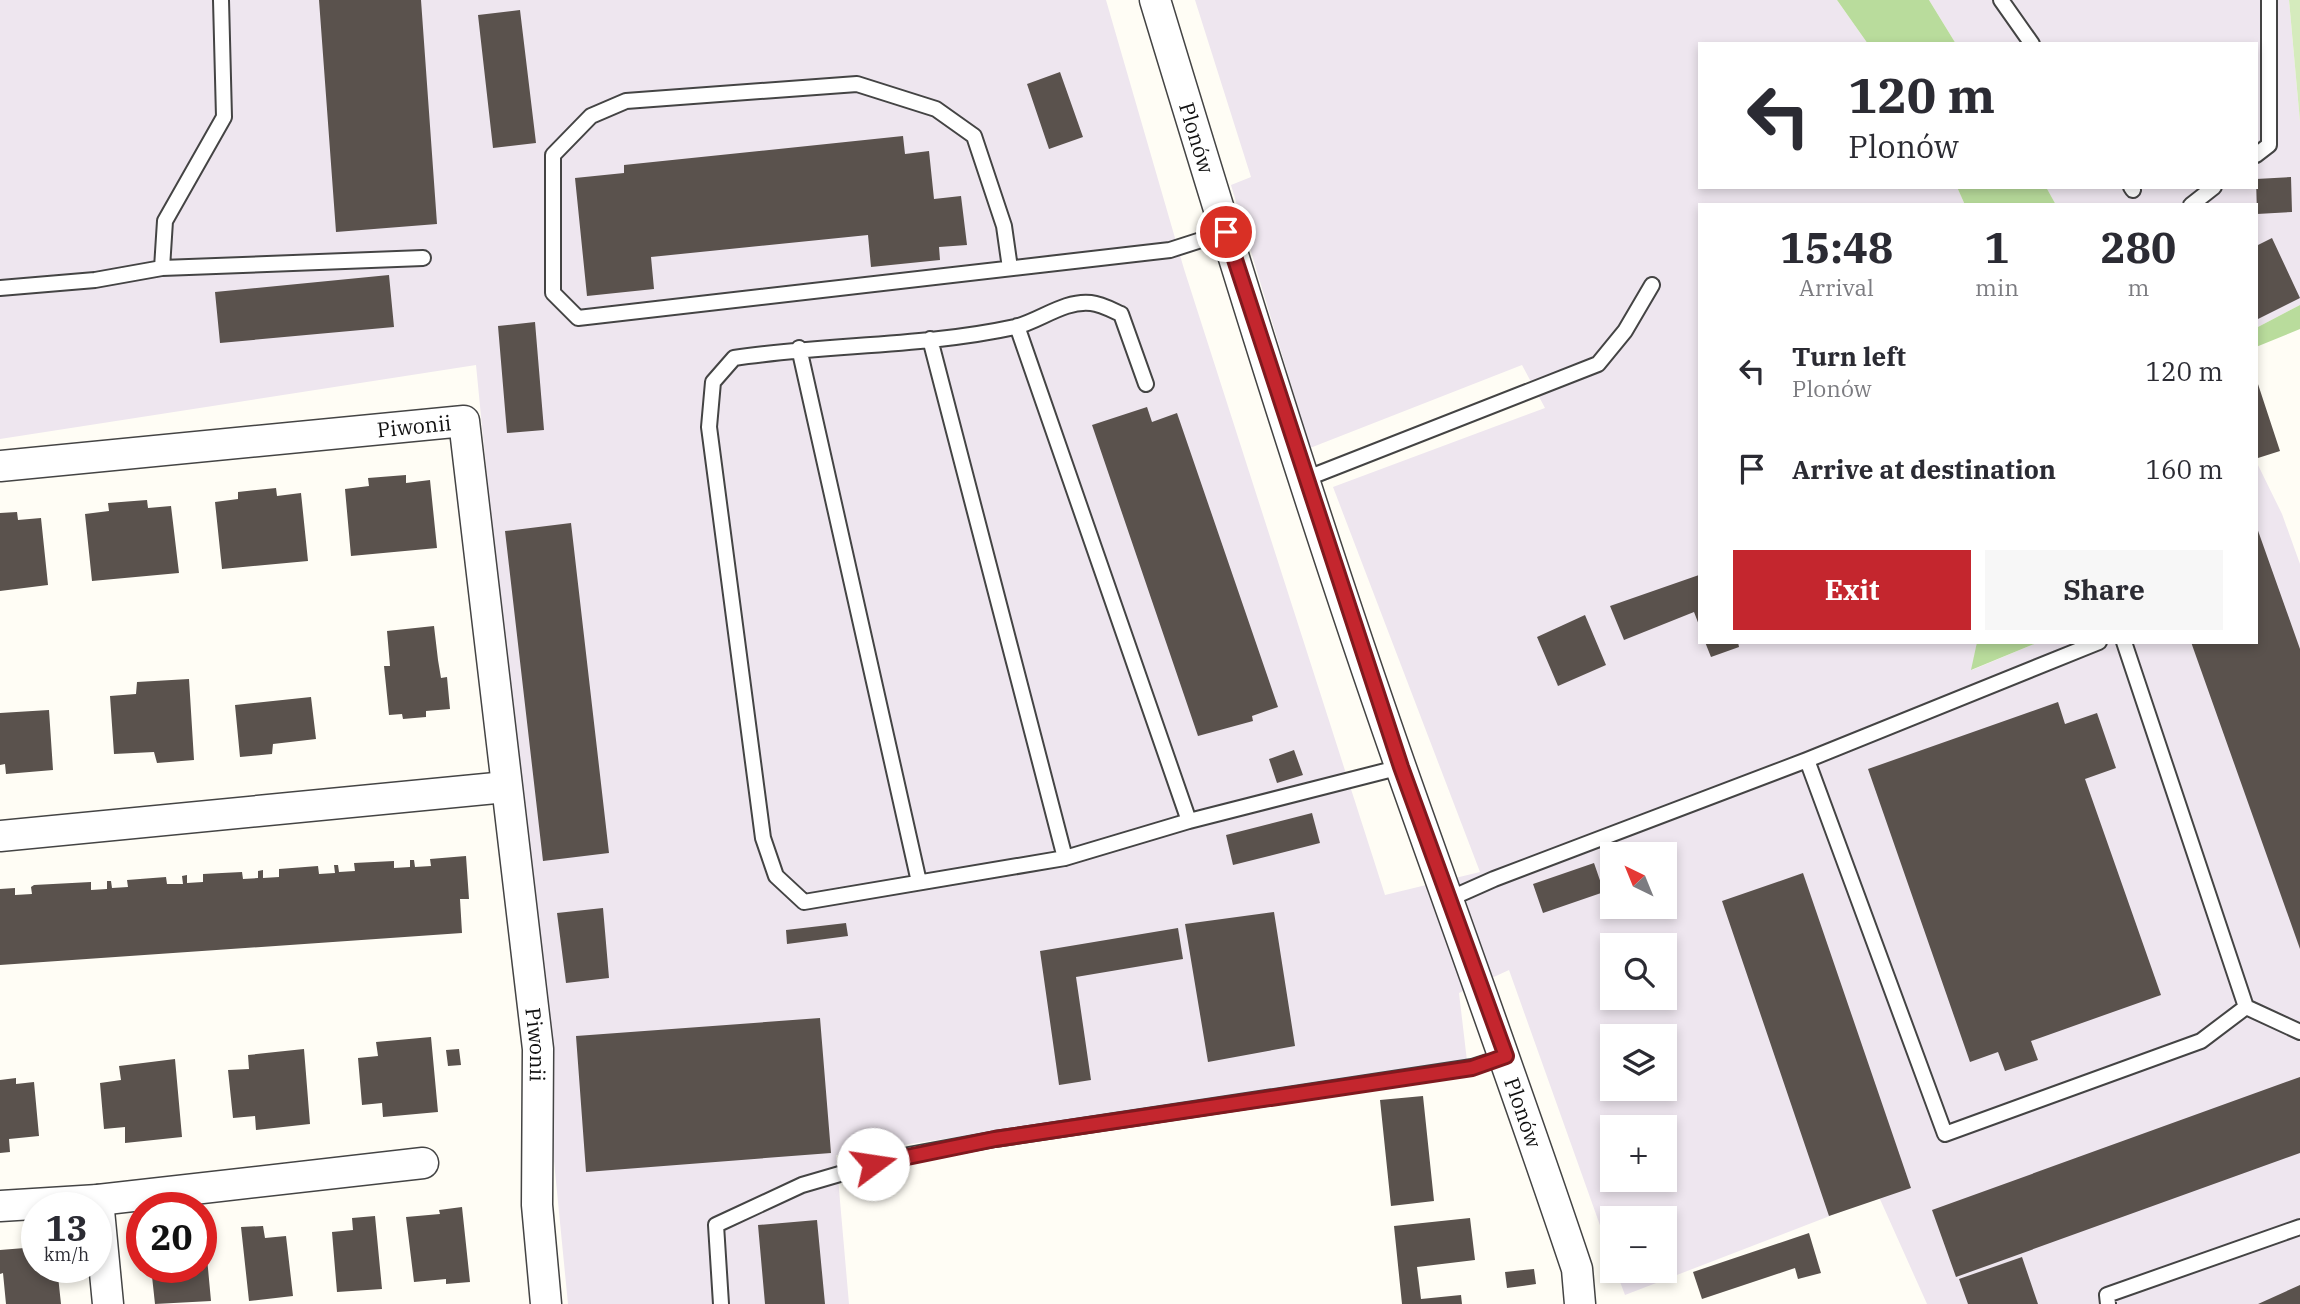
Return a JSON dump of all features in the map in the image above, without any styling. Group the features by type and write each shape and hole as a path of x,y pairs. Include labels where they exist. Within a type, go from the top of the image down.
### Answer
{"street":[{"name":"Plonów","path":"1156,0 1226,232 1401,767 1506,1056 1577,1269 1597,1304"},
{"name":"Piwonii","path":"0,466 464,421 538,1049 537,1205 546,1304"},
{"path":"0,836 506,787"},
{"path":"112,1198 424,1163"},
{"path":"0,1206 21,1205"},
{"name":"Plonów","path":"1577,1269 1580,1304"},
{"path":"106,1283 108,1304"}],"lane":[{"path":"162,268 165,221 224,117 221,0"},
{"path":"2001,0 2031,42"},
{"path":"2258,153 2269,145 2269,0"},
{"path":"1010,268 1004,226 974,136 936,109 857,84 626,101 591,116 553,155 553,293 578,318 1170,250 1226,232"},
{"path":"2194,203 2211,189"},
{"path":"0,288 95,280 162,268 423,258"},
{"path":"1305,479 1598,363 1625,331 1652,285"},
{"path":"1146,384 1121,314 1091,303 1068,306 1017,326 930,339 799,348 734,358 713,382 709,427 763,838 776,876 804,902 1065,858 1189,821 1401,767"},
{"path":"1017,326 1189,821"},
{"path":"930,339 1065,858"},
{"path":"799,348 919,882"},
{"path":"1449,899 1494,879 1807,760 2094,644"},
{"path":"2125,644 2246,1007 2300,1032"},
{"path":"1807,760 1945,1134 2201,1041 2246,1007"},
{"path":"720,1304 716,1225 802,1185 848,1170 995,1139 1472,1068 1506,1056"},
{"path":"2109,1304 2107,1295 2300,1227"}],"shaded area":[{"path":"0,0 1106,0 1184,269 1385,895 1480,872 1333,487 1545,408 1522,365 1310,448 1231,185 1251,177 1195,0 1837,0 1867,42 1698,42 1698,189 1958,189 1964,203 1698,203 1698,644 1977,644 1972,670 2034,644 2258,644 2258,465 2282,514 2300,564 2300,1304 1927,1304 1879,1197 1677,1275 1677,1206 1600,1206 1600,1225 1509,970 1459,993 1467,1061 836,1155 849,1304 568,1304 476,365 0,439"},
{"path":"1929,0 2289,0 2300,122 2300,305 2258,327 2258,203 2055,203 2047,189 2258,189 2258,42 1955,42"},
{"path":"1620,1283 1656,1283 1625,1295"}],"green space":[{"path":"1837,0 1929,0 1955,42 1867,42"},
{"path":"2289,0 2300,0 2300,122"},
{"path":"1958,189 2047,189 2055,203 1964,203"},
{"path":"2300,305 2300,329 2258,346 2258,327"},
{"path":"1977,644 2034,644 1971,670"}],"building":[{"path":"319,0 421,0 437,224 336,232"},
{"path":"520,10 536,143 493,148 478,15"},
{"path":"1060,72 1083,137 1049,149 1027,84"},
{"path":"903,136 905,154 929,151 934,199 961,196 967,245 939,247 940,260 871,267 868,235 651,257 654,289 587,296 575,178 624,173 624,165"},
{"path":"2291,177 2292,212 2258,214 2258,179"},
{"path":"2272,238 2300,298 2258,319 2258,245"},
{"path":"389,275 394,327 220,343 215,292"},
{"path":"535,322 544,430 507,433 498,326"},
{"path":"2258,384 2280,451 2258,458"},
{"path":"1147,407 1152,422 1177,413 1278,707 1252,716 1253,721 1198,736 1092,425"},
{"path":"406,475 406,483 430,480 437,548 351,556 345,489 369,486 368,478"},
{"path":"276,488 277,496 301,493 308,561 222,569 215,502 238,499 238,492"},
{"path":"147,500 148,508 171,506 179,573 92,581 85,514 109,511 108,503"},
{"path":"17,512 18,520 41,518 48,585 0,591 0,513"},
{"path":"571,523 609,853 543,861 505,531"},
{"path":"2258,531 2300,649 2300,949 2192,644 2258,644"},
{"path":"1698,575 1698,622 1694,612 1624,640 1610,606"},
{"path":"1585,615 1606,665 1558,686 1537,637"},
{"path":"434,626 441,678 447,677 450,709 426,711 426,717 403,719 402,714 389,715 384,666 390,666 387,631"},
{"path":"1706,644 1738,644 1739,647 1711,657"},
{"path":"189,679 194,760 157,763 154,752 114,754 110,696 136,694 137,682"},
{"path":"311,697 316,739 273,744 272,754 240,757 235,705"},
{"path":"2058,702 2065,724 2097,713 2116,768 2085,779 2161,995 2031,1041 2038,1060 2005,1071 1998,1052 1970,1062 1868,769"},
{"path":"49,710 53,770 6,774 5,764 0,765 0,713"},
{"path":"1294,750 1303,775 1277,783 1269,759"},
{"path":"1312,813 1320,843 1233,865 1226,835"},
{"path":"466,856 469,899 460,899 462,933 0,965 0,889 15,888 15,895 32,894 31,887 34,885 91,882 91,890 107,889 107,881 111,881 112,888 128,887 127,880 166,877 167,884 183,884 182,876 187,875 187,883 203,882 203,874 242,872 243,879 258,878 258,871 263,870 263,878 279,877 279,869 318,866 319,874 335,873 334,865 338,865 339,872 355,871 354,863 394,861 394,868 410,867 410,860 414,860 415,867 431,866 430,859"},
{"path":"1594,863 1600,880 1600,893 1543,913 1533,884"},
{"path":"1803,873 1911,1188 1829,1216 1722,901"},
{"path":"603,908 609,978 566,983 557,913"},
{"path":"1274,912 1295,1046 1208,1062 1185,924"},
{"path":"846,923 848,936 787,944 786,930"},
{"path":"1178,928 1183,959 1076,977 1091,1080 1059,1085 1040,951"},
{"path":"820,1018 831,1153 586,1172 576,1036"},
{"path":"431,1037 438,1112 383,1117 382,1103 362,1105 358,1058 378,1056 376,1042"},
{"path":"304,1049 310,1124 256,1130 255,1116 233,1118 228,1070 249,1069 248,1055"},
{"path":"459,1049 461,1065 448,1066 446,1050"},
{"path":"175,1059 182,1137 125,1143 125,1127 104,1129 100,1083 121,1080 119,1066"},
{"path":"2300,1077 2300,1153 1956,1277 1932,1210"},
{"path":"16,1078 16,1084 34,1082 39,1136 9,1139 10,1152 0,1153 0,1080"},
{"path":"1423,1096 1434,1201 1391,1206 1380,1100"},
{"path":"462,1207 470,1282 446,1284 446,1279 414,1282 406,1217 440,1214 439,1210"},
{"path":"375,1216 382,1289 337,1292 332,1232 353,1230 352,1218"},
{"path":"1470,1218 1475,1260 1417,1267 1421,1299 1461,1295 1462,1304 1402,1304 1394,1226"},
{"path":"817,1220 825,1304 765,1304 758,1225"},
{"path":"263,1226 265,1238 286,1236 293,1296 249,1301 241,1227"},
{"path":"1809,1233 1821,1273 1798,1279 1795,1268 1702,1299 1693,1272"},
{"path":"21,1248 21,1283 59,1283 61,1304 6,1304 3,1273 0,1274 0,1250"},
{"path":"2022,1257 2038,1304 1968,1304 1959,1279"},
{"path":"1534,1269 1536,1284 1507,1288 1505,1272"},
{"path":"153,1283 209,1283 211,1301 155,1304"},
{"path":"2300,1285 2300,1304 2258,1304"}],"route":[{"path":"873,1164 995,1139 1472,1068 1506,1056 1401,767 1226,232"}]}
